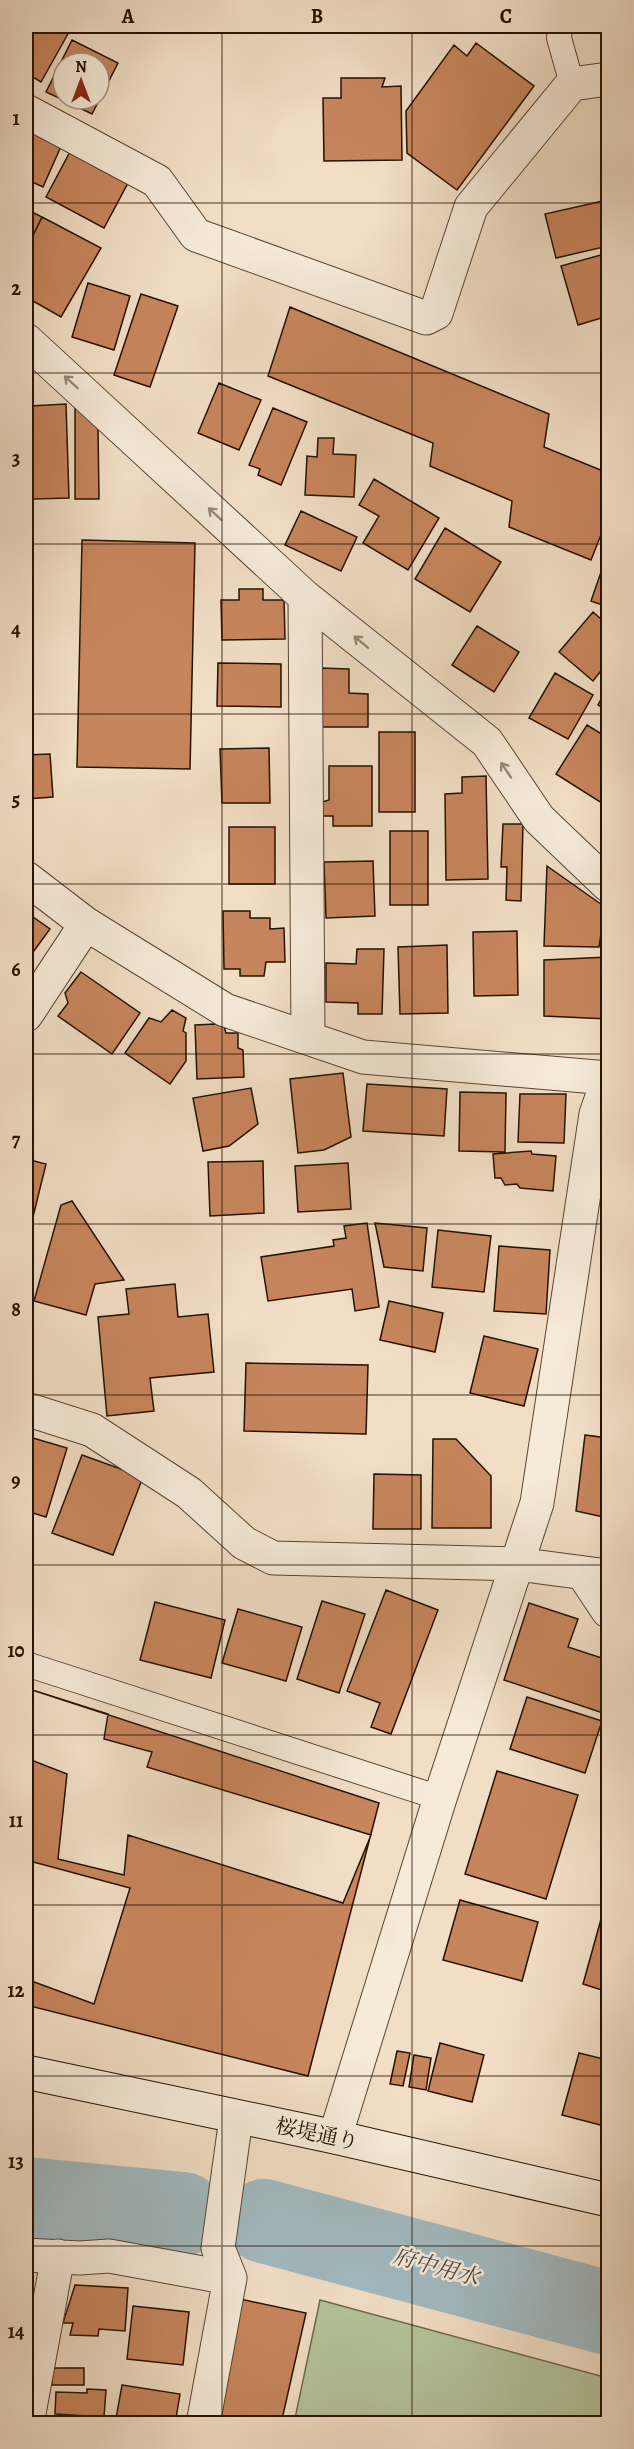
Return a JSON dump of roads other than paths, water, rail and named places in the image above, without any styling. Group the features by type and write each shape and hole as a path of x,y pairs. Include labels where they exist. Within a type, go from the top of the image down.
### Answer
{"street":[{"path":"26,111 157,181 196,235 426,318 436,313 453,255 471,207 572,84 609,79"},
{"path":"26,340 305,597 487,742 539,819 609,885"},
{"path":"305,597 308,1038"},
{"path":"26,878 86,924 225,1010 363,1057 609,1079 596,1114 537,1503 440,1798 335,2137"},
{"path":"26,1015 86,924"},
{"path":"26,1409 92,1430 189,1493 244,1543 273,1558 517,1564 596,1575 609,1611"},
{"name":"桜堤通り","path":"26,2072 335,2137 609,2200"},
{"path":"203,2424 230,2278 218,2248 236,2118"},
{"path":"26,2255 80,2258 109,2256 230,2278"},
{"path":"27,2424 58,2256"}],"lane":[{"path":"560,26 559,38 572,84"},
{"path":"26,1664 440,1798"}],"waterway":[{"name":"府中用水","path":"26,2199 183,2214"},
{"name":"府中用水","path":"264,2221 608,2313"}]}
